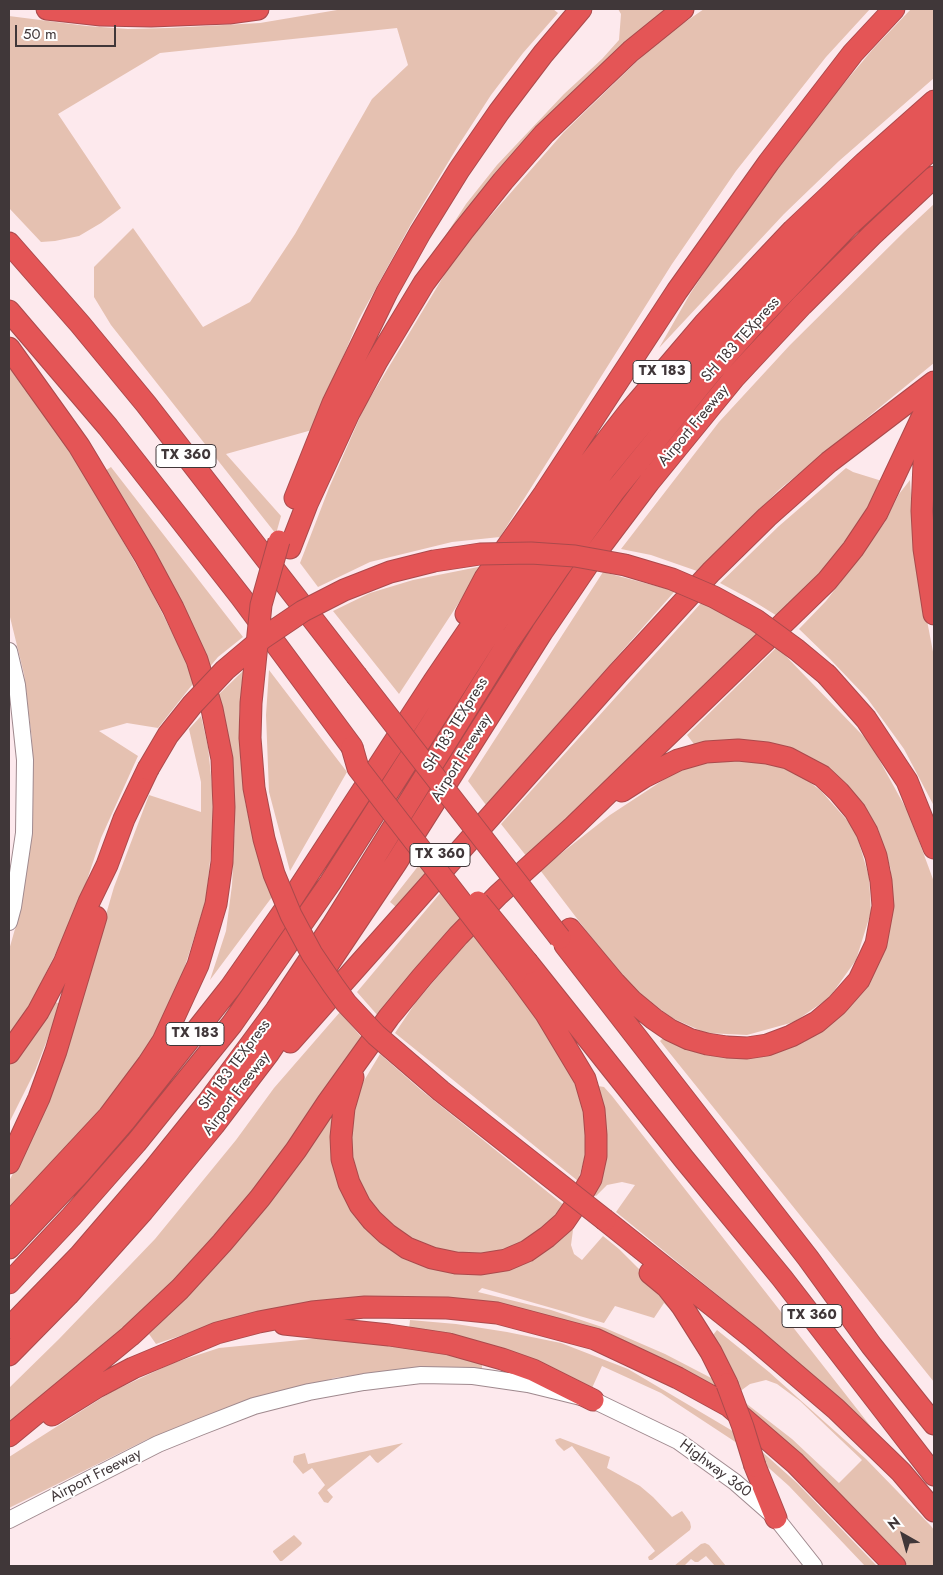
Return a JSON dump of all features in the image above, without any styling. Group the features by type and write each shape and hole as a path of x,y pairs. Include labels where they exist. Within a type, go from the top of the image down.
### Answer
{"highway":[{"path":"47,9 101,15 151,16 229,13 258,9"},
{"path":"320,456 333,403 358,350 420,233 459,170 499,112 543,54 581,9"},
{"path":"683,9 631,51 544,134 503,181 424,284 377,360 349,413 320,456 279,541 261,604 250,738 254,788 264,839 274,874 291,915 312,954 346,1003 376,1035 442,1091 753,1338 829,1403 901,1472 934,1511"},
{"path":"434,681 485,578 544,494 677,291 769,162 853,53 894,9"},
{"name":"TX 183","path":"9,1248 80,1173 124,1122 230,988 288,905 434,681 546,519 628,413 677,354 794,230 864,163 934,101"},
{"name":"SH 183 TEXpress","path":"9,1283 105,1180 207,1057 294,936 495,624 605,468 703,350 798,250 875,176 934,124"},
{"name":"SH 183 TEXpress","path":"9,1328 80,1254 154,1169 208,1102 265,1026 332,926 509,641 613,492 713,370 757,320 848,226 934,147"},
{"name":"Airport Freeway","path":"9,1355 68,1295 125,1232 214,1126 268,1054 396,863 542,632 597,551 672,452 734,378 796,311 878,229 934,177"},
{"name":"TX 360","path":"9,243 80,324 146,404 493,852 565,934 871,1345 934,1424"},
{"name":"TX 360","path":"9,311 108,427 241,597 352,747 522,968 782,1278 934,1475"},
{"path":"9,348 79,446 141,548 173,608 197,660 212,709 222,759 224,807 222,862 216,904 198,965 163,1041 109,1116 14,1218 9,1232"},
{"path":"214,1126 612,680 711,572 815,474 868,432 934,390"},
{"path":"934,390 924,463 922,511 924,549 934,614"},
{"path":"9,1436 130,1336 180,1289 260,1198 363,1054 422,977 458,936 827,581 853,549 877,513 934,390"},
{"path":"9,1053 27,1029 48,995 107,865 124,819 148,769 168,735 186,712 225,670 263,638 303,611 344,590 390,572 434,561 480,554 532,553 575,556 625,565 672,579 714,597 756,620 798,650 827,675 866,719 906,781 934,848"},
{"path":"565,934 632,1001 670,1030 689,1039 707,1044 747,1048 767,1045 792,1036 817,1022 848,994 859,980 876,944 883,906 876,856 867,832 855,811 822,776 788,758 767,753 738,750 706,752 678,760 644,777 610,799 573,827"},
{"path":"9,1163 39,1098 56,1051 101,899 107,865"},
{"path":"363,1054 344,1108 340,1138 342,1159 349,1183 360,1205 372,1220 387,1234 407,1248 432,1258 481,1264 506,1260 527,1251 564,1222 577,1203 591,1179 596,1156 596,1135 594,1110 585,1079 546,1014 522,968"},
{"path":"635,1244 648,1272 668,1287 711,1352 727,1384 743,1427 754,1466 776,1518"},
{"path":"9,1442 97,1387 133,1368 217,1333 259,1322 312,1312 365,1307 447,1308 497,1313 595,1339 678,1378 729,1406 795,1463 895,1566"},
{"path":"259,1322 389,1335 449,1344 533,1370 593,1400"}],"main road":[{"path":"9,651 17,685 25,760 24,833 9,922"},
{"name":"Airport Freeway","path":"9,1520 78,1484 192,1430 254,1406 309,1392 364,1382 421,1375 473,1376 528,1384 593,1400"},
{"name":"Highway 360","path":"593,1400 678,1440 735,1482 776,1518 814,1566"}],"shaded area":[{"path":"343,9 553,9 558,13 523,53 491,95 411,224 359,319 312,430 226,454 281,516 276,534 111,325 94,297 94,267 133,228 203,327 250,302 295,234 372,99 408,65 397,28 160,53 58,114 121,208 79,236 41,242 9,208 9,16 128,29 260,23"},
{"path":"618,9 667,9 528,137 484,187 444,238 466,204 497,165 564,94 602,59 619,40 621,14"},
{"path":"704,9 870,9 826,57 736,171 672,264 500,537 452,542 370,562 318,587 300,563 329,488 364,408 457,254 564,132 659,40"},
{"path":"911,9 934,9 934,78 839,161 784,214 659,348 690,294 743,214 804,131 873,49"},
{"path":"934,204 934,363 780,489 697,571 651,555 621,549 719,422 790,345"},
{"path":"9,367 58,434 94,490 151,591 196,680 158,728 127,723 99,731 138,756 101,838 77,910 31,1003 9,1035 9,950 21,908 33,796 32,740 24,674 9,613"},
{"path":"111,467 243,637 218,657 208,669 105,471"},
{"path":"846,468 882,481 875,507 782,619 720,583 779,526"},
{"path":"910,480 916,563 934,657 934,806 904,749 867,698 799,629 826,601 859,558 885,522 899,494"},
{"path":"483,566 399,694 333,611 370,593 413,580"},
{"path":"603,572 675,591 486,805 468,781"},
{"path":"702,602 761,636 527,857 501,824"},
{"path":"777,647 870,743 909,814 934,882 934,1382 660,1041 664,1037 701,1051 833,1020 891,892 891,870 878,829 863,803 834,775 785,748 745,740 697,748 687,735"},
{"path":"269,670 347,772 290,871 269,792 266,715"},
{"path":"243,671 239,716 245,801 256,851 272,897 210,980 226,931 232,885 235,820 228,738 214,699"},
{"path":"201,716 208,747 213,795 212,841 206,900 178,988 155,1035 116,1091 77,1138 9,1212 9,1181 40,1122 61,1069 114,887 149,795 201,812 201,782 189,729"},
{"path":"753,760 794,770 821,791 855,829 869,877 871,912 856,960 829,998 794,1022 747,1035 706,1033 672,1018 633,988 540,870 610,815 677,771 709,761"},
{"path":"419,865 426,873 396,907 390,902"},
{"path":"442,891 463,919 379,1017 357,992"},
{"path":"474,934 554,1042 574,1082 583,1108 586,1131 585,1156 578,1181 395,1033 416,1002"},
{"path":"52,1001 61,1004 35,1071 9,1123 9,1063"},
{"path":"340,1012 362,1038 259,1188 172,1288 9,1426 9,1388 155,1239 236,1140 274,1088"},
{"path":"380,1054 421,1090 565,1206 529,1240 488,1253 462,1254 441,1251 414,1242 396,1230 379,1213 361,1188 349,1144 356,1094"},
{"path":"598,1086 604,1087 612,1096 886,1446 752,1323 616,1212 635,1185 622,1182 607,1185 596,1196 591,1193"},
{"path":"334,1111 356,1213 468,1272 568,1227 573,1230 571,1245 574,1254 582,1260 603,1236 647,1277 666,1300 694,1341 707,1368 689,1337 664,1303 654,1318 615,1306 604,1323 482,1288 478,1292 551,1310 605,1328 665,1354 715,1380 720,1392 460,1301 230,1319 156,1344 149,1334 182,1301"},
{"path":"410,1320 456,1324 561,1343 628,1369 736,1433 740,1445 661,1393 602,1366 592,1388 409,1330"},
{"path":"717,1330 769,1372 866,1459 931,1526 934,1530 934,1566 908,1566 884,1540 748,1415 743,1401 792,1439 839,1483 862,1460 800,1401 777,1384 766,1380 750,1384 739,1392 713,1335"},
{"path":"321,1338 402,1344 482,1363 482,1368 412,1368 334,1378 148,1439 9,1508 9,1457 111,1392 173,1363 219,1348"},
{"path":"560,1438 610,1457 607,1468 640,1486 672,1517 682,1511 690,1522 690,1530 652,1560 649,1560 648,1557 655,1551 572,1446 564,1451 557,1444 555,1440"},
{"path":"403,1443 378,1463 370,1455 327,1490 333,1497 328,1503 324,1502 318,1493 325,1485 312,1468 303,1474 293,1462 294,1456 305,1453 308,1464"},
{"path":"759,1449 797,1483 877,1566 865,1566 789,1486 761,1461"},
{"path":"294,1535 302,1543 301,1545 280,1561 273,1551"},
{"path":"701,1544 709,1545 726,1566 715,1566 706,1556 698,1562 691,1559 684,1566 674,1566"}]}
